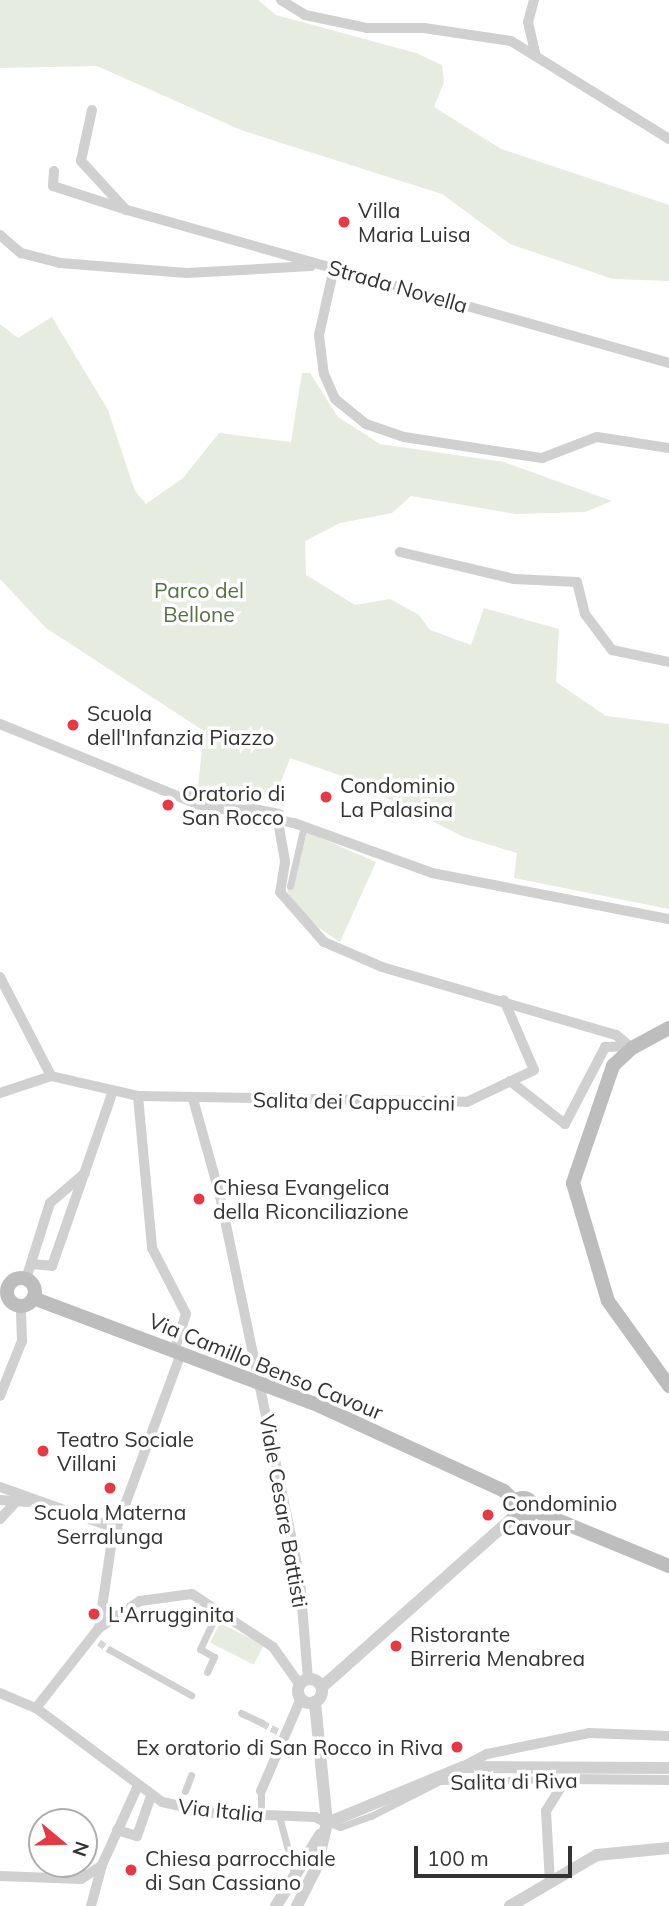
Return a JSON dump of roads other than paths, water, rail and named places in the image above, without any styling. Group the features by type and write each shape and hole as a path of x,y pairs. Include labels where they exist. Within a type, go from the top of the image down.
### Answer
{"main road":[{"path":"669,1028 632,1048 607,1079 574,1194 616,1317 669,1386"},
{"path":"26,1279 27,1302 3,1291 13,1280 26,1279"},
{"name":"Via Camillo Benso Cavour","path":"27,1302 257,1380 491,1485 515,1508"},
{"path":"515,1508 527,1517 533,1510 669,1566"}],"street":[{"path":"281,0 305,15 367,28 484,34 535,53 669,139"},
{"path":"534,0 528,22 535,53"},
{"path":"92,110 81,161 127,210"},
{"name":"Strada Novella","path":"54,171 53,186 127,210 669,362"},
{"path":"0,236 21,253 60,263 187,273 322,265"},
{"path":"334,268 319,335 324,374 335,399 366,424 404,437 542,458 597,437 669,448"},
{"path":"400,552 514,579 577,582 585,614 612,650 669,662"},
{"path":"0,724 174,798 299,824 432,873 669,919"},
{"path":"174,798 279,814"},
{"path":"290,886 299,824"},
{"path":"279,827 285,862 280,892 324,942 382,968 504,1000 616,1035 632,1048"},
{"path":"0,977 51,1076 0,1093"},
{"name":"Salita dei Cappuccini","path":"51,1076 112,1094 138,1096 467,1102 534,1070 504,1000"},
{"path":"510,1082 565,1124 605,1047 632,1048"},
{"path":"31,1264 51,1266 112,1094"},
{"path":"36,1708 96,1640 117,1529 178,1352 186,1314 152,1248 138,1096"},
{"name":"Viale Cesare Battisti","path":"193,1098 246,1320 300,1580 304,1682"},
{"path":"26,1279 50,1203 85,1173"},
{"path":"0,1396 22,1341 27,1302"},
{"path":"39,1502 0,1500 0,1489 39,1502 117,1529"},
{"path":"0,1519 16,1502"},
{"path":"297,1906 317,1866 327,1823 315,1702 322,1687 515,1508"},
{"path":"99,1628 141,1601 176,1593 191,1594 273,1647 304,1682 322,1687"},
{"path":"207,1672 214,1657 200,1649 218,1611"},
{"path":"110,1650 191,1695"},
{"path":"261,1815 261,1791 283,1734 301,1698 304,1682"},
{"name":"Via Italia","path":"0,1693 36,1708 137,1788 151,1796 180,1806 327,1823"},
{"path":"301,1698 315,1702"},
{"path":"241,1713 262,1723"},
{"path":"276,1906 296,1878 327,1823 463,1767 488,1754 589,1732 669,1736"},
{"name":"Salita di Riva","path":"463,1767 669,1768"},
{"path":"185,1791 191,1775"},
{"path":"550,1883 546,1811 566,1779"},
{"name":"Salita di Riva","path":"327,1823 340,1827 440,1781 669,1780"},
{"path":"91,1906 102,1865 137,1788"},
{"path":"117,1830 136,1836 151,1796"},
{"path":"279,1816 296,1878"},
{"path":"510,1906 615,1850 669,1848"},
{"path":"0,1876 81,1878 102,1865"}],"tunnel":[{"path":"99,1642 110,1650"},
{"path":"262,1723 281,1733"}],"place":[{"name":"Villa Maria Luisa","path":"344,222"},
{"name":"Scuola dell'Infanzia Piazzo","path":"73,725"},
{"name":"Condominio La Palasina","path":"326,797"},
{"name":"Oratorio di San Rocco","path":"168,805"},
{"name":"Chiesa Evangelica della Riconciliazione","path":"199,1199"},
{"name":"Teatro Sociale Villani","path":"43,1451"},
{"name":"Scuola Materna Serralunga","path":"110,1488"},
{"name":"Condominio Cavour","path":"488,1515"},
{"name":"L'Arrugginita","path":"94,1614"},
{"name":"Ristorante Birreria Menabrea","path":"396,1646"},
{"name":"Ex oratorio di San Rocco in Riva","path":"457,1747"},
{"name":"Chiesa parrocchiale di San Cassiano","path":"131,1870"}],"park label":[{"name":"Parco del Bellone","path":"199,602"}]}
